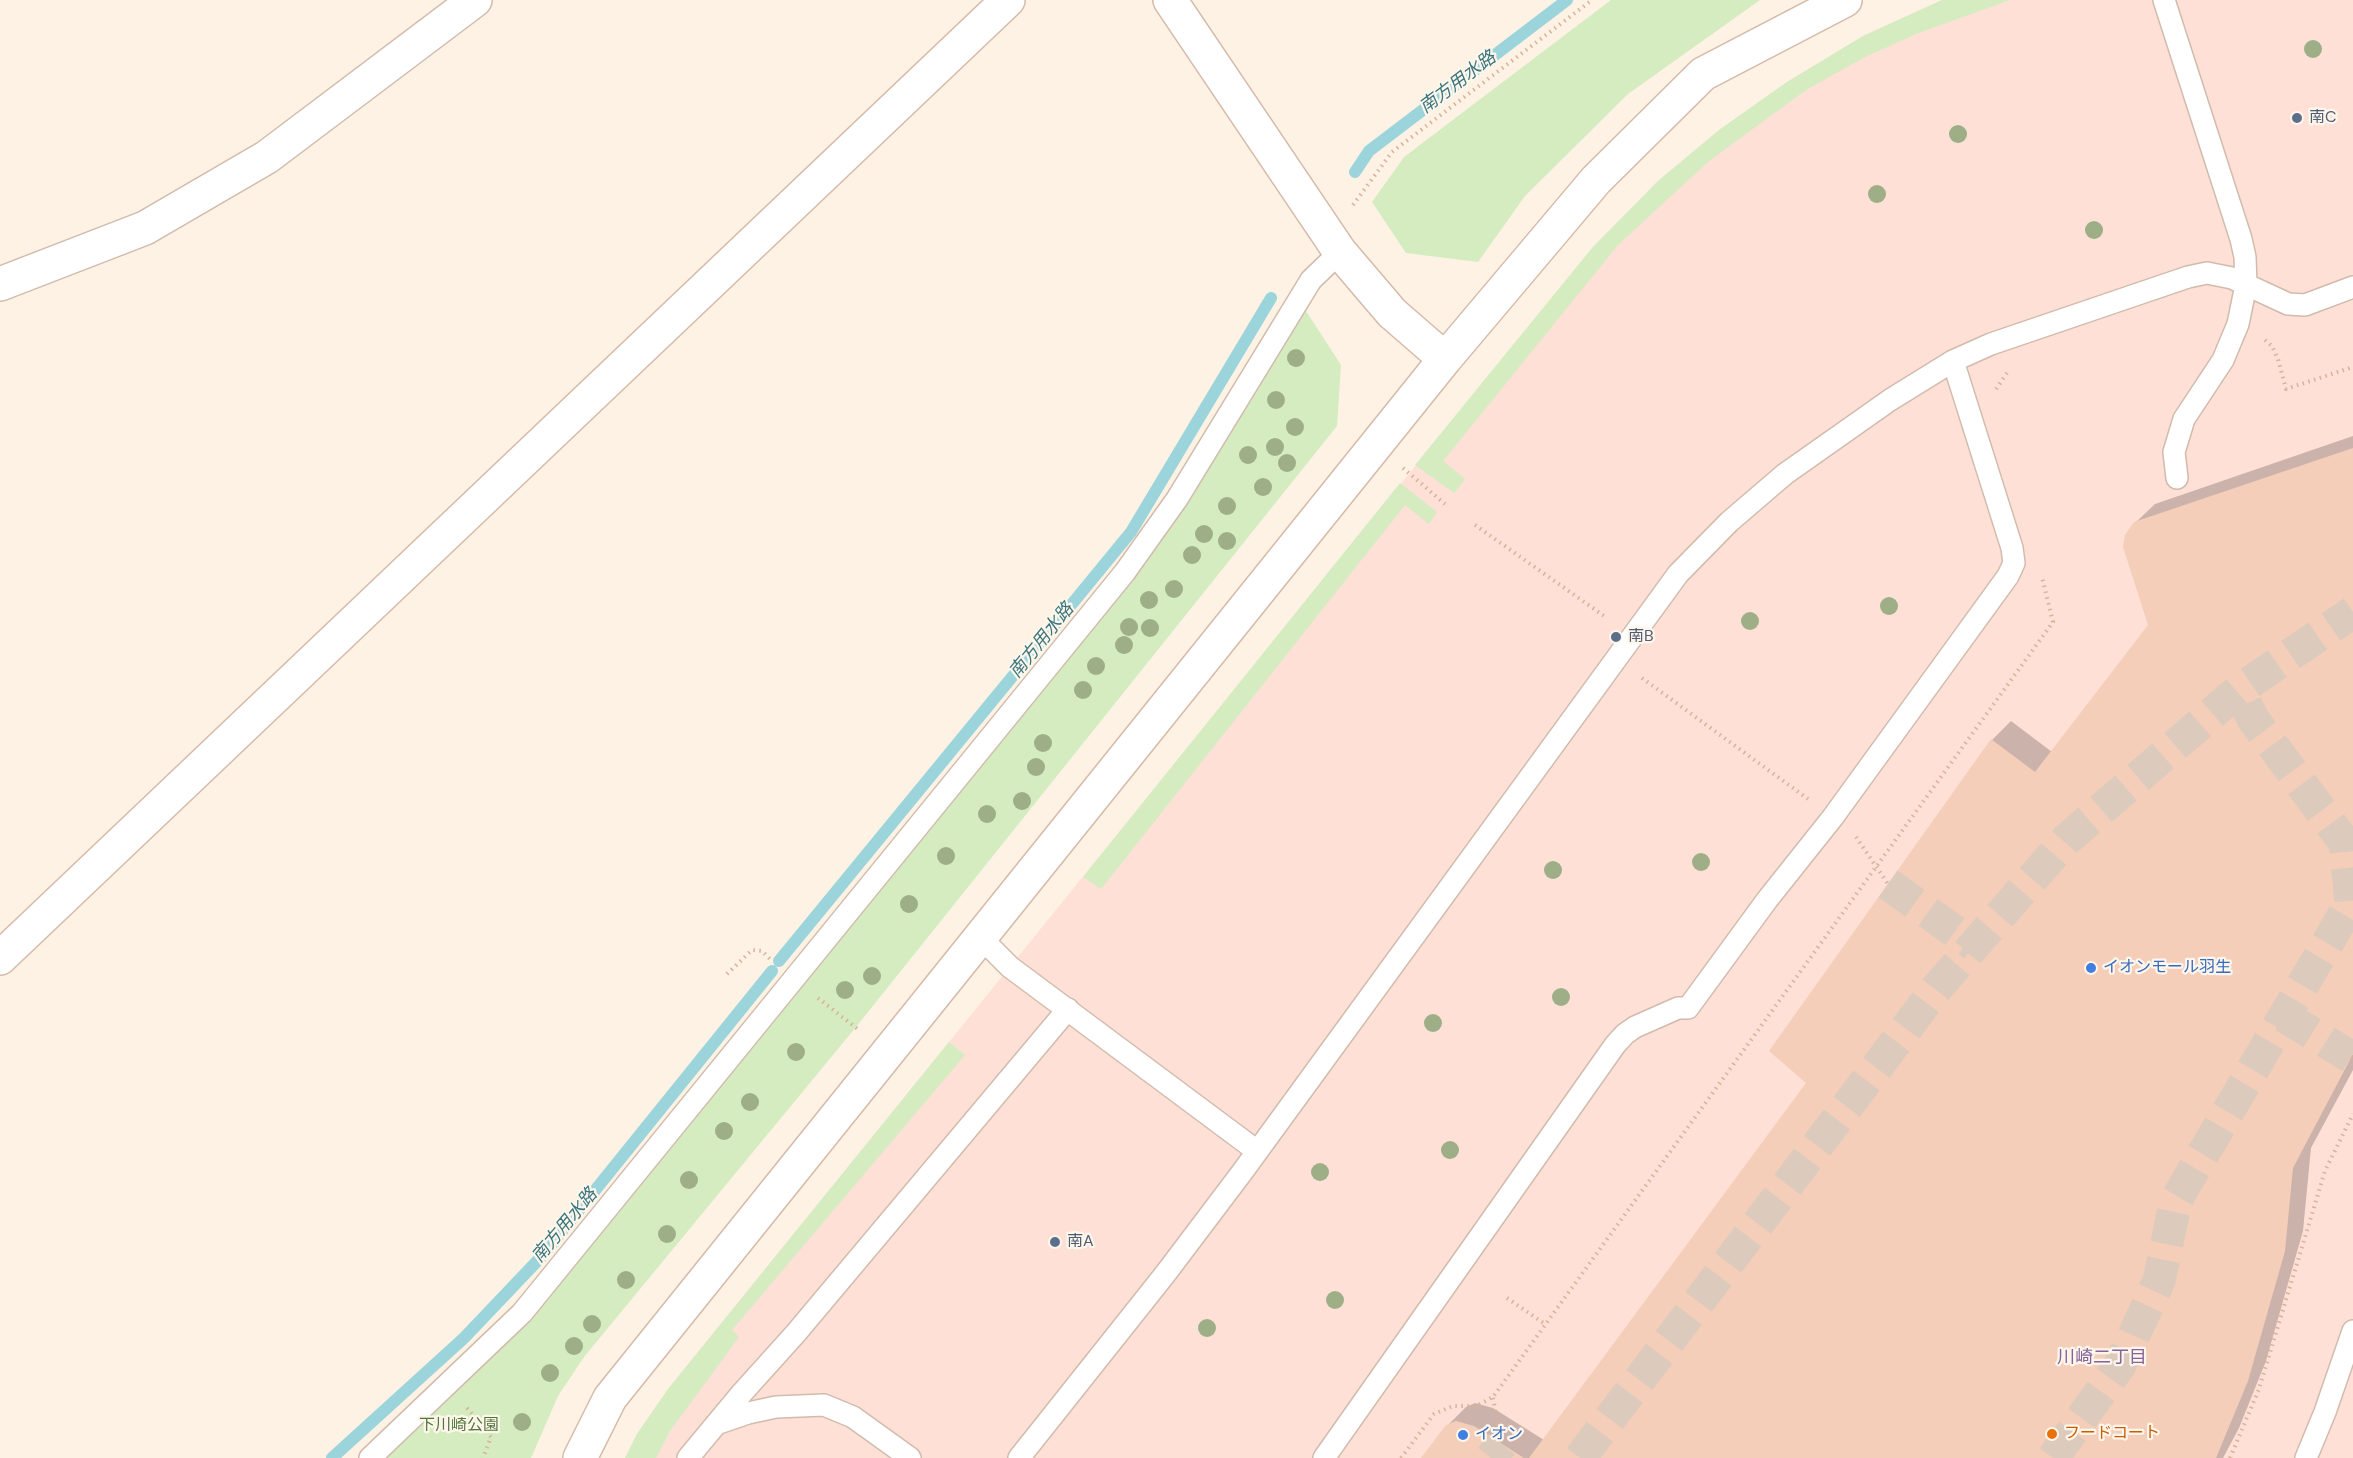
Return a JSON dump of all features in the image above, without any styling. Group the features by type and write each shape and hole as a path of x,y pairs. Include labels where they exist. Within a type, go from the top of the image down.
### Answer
{"street":[{"path":"1,281 145,228 267,157 475,0"},
{"path":"0,958 1008,0"},
{"path":"1170,0 1340,252 1392,313 1445,359"},
{"path":"580,1458 610,1398 1445,359 1596,180 1703,74 1845,0"}],"lane":[{"path":"2164,0 2241,239 2245,257 2246,285 2238,324 2223,360 2184,419 2174,452 2177,478"},
{"path":"370,1458 522,1313 1125,572 1177,499 1311,280 1340,252"},
{"path":"1019,1458 1166,1273 1257,1151 1678,574 1730,522 1785,474 1890,400 1953,361 2000,341 2188,277 2207,273 2232,278 2288,304 2305,304 2353,287"},
{"path":"1324,1458 1615,1045 1635,1027 1678,1008 1688,1008 1767,900 1833,817 2008,576 2014,563 2012,548 1953,361"},
{"path":"981,938 1010,966 1257,1151"},
{"path":"688,1458 713,1426 821,1304 1068,1009"},
{"path":"2306,1458 2325,1412 2353,1331"},
{"path":"713,1426 748,1413 776,1407 824,1405 853,1417 910,1458"}],"path":[{"path":"1352,206 1392,152 1592,0"},
{"path":"2260,336 2272,346 2286,389 2353,367"},
{"path":"1400,465 1445,504"},
{"path":"1475,525 1609,619 1603,628"},
{"path":"1639,675 1811,801"},
{"path":"1854,834 1888,884"},
{"path":"728,974 752,950 762,951 769,958"},
{"path":"793,978 864,1035"},
{"path":"2230,1458 2259,1389 2325,1171 2353,1114"},
{"path":"1507,1298 1545,1324"},
{"path":"448,1385 490,1437 483,1458"},
{"path":"1493,1397 1502,1444"}],"shaded area":[{"name":"イオンモール羽生","path":"1942,0 2353,0 2353,1458 625,1458 637,1434 668,1389 1592,248 1658,181 1719,130 1787,82 1863,36"}],"green space":[{"path":"1611,0 1760,0 1628,94 1525,196 1478,262 1406,253 1372,202 1404,157"},
{"path":"1942,0 2010,0 1916,34 1863,58 1806,90 1709,161 1618,245 1443,461 1465,479 1454,493 1415,465 1592,248 1658,181 1719,130 1787,82 1863,36"},
{"name":"下川崎公園","path":"1304,308 1341,365 1337,426 856,1027 584,1357 558,1396 531,1458 381,1458 443,1399 1142,566"},
{"path":"1400,483 1437,512 1429,524 1405,505 1101,889 1083,877"},
{"path":"949,1042 965,1055 732,1330 739,1337 670,1431 656,1458 625,1458 637,1434 668,1389"}],"building":[{"name":"イオンモール羽生","path":"2353,448 2353,1054 2293,1168 2285,1251 2248,1381 2216,1458 1529,1458 1806,1083 1769,1051 1991,739 2035,772 2148,625 2123,547 2125,535 2134,522"},
{"name":"イオン","path":"1456,1421 1474,1426 1524,1458 1421,1458 1446,1425"}],"waterway":[{"name":"南方用水路","path":"1355,172 1369,151 1567,0"},
{"name":"南方用水路","path":"779,961 1131,532 1271,298"},
{"name":"南方用水路","path":"332,1458 464,1338 542,1256 772,971"}],"tunnel":[{"path":"1580,1458 1936,989 2066,840 2239,690 2353,612"},
{"path":"2053,1458 2120,1365 2159,1281 2176,1200 2351,903 2345,843 2253,719 2239,690"},
{"path":"1888,884 1974,945"},
{"path":"2284,1016 2351,1057"},
{"path":"1491,1458 1502,1444"}],"place":[{"name":"南C","path":"2297,118"},
{"name":"南B","path":"1616,637"},
{"name":"イオンモール羽生","path":"2091,968"},
{"name":"南A","path":"1055,1242"},
{"name":"フードコート","path":"2052,1434"},
{"name":"イオン","path":"1463,1435"}],"district":[{"name":"川崎二丁目","path":"2102,1358"}]}
